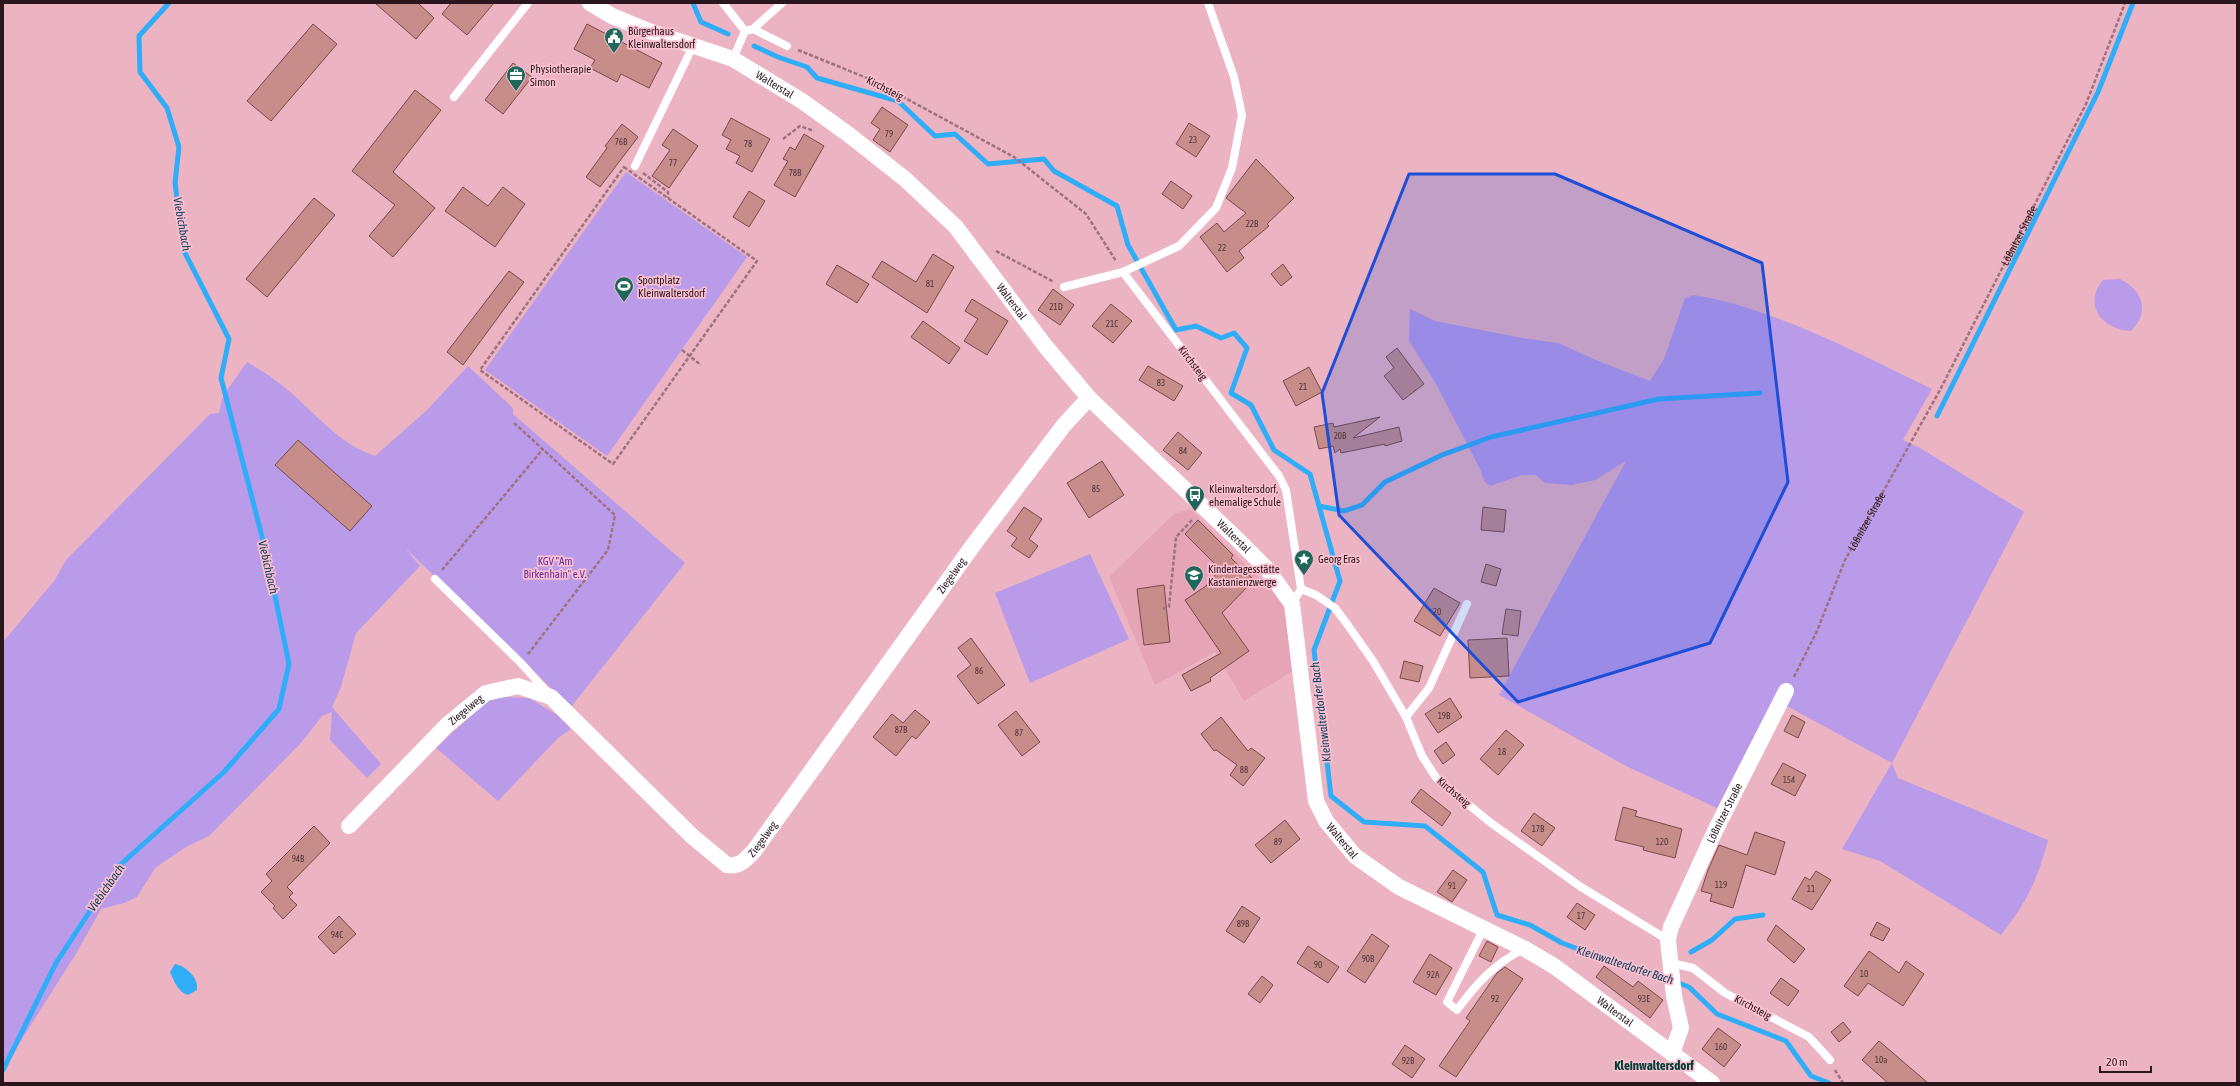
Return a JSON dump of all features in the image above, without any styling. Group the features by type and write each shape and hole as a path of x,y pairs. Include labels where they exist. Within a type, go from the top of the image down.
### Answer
{"street":[{"name":"Walterstal","path":"590,3 612,16 646,30 733,58 802,101 848,134 905,179 956,227 1046,347 1089,398 1267,569 1292,604 1316,801 1326,821 1355,856 1399,886 1483,930 1525,949 1554,966 1712,1083"},
{"name":"Ziegelweg","path":"349,826 447,725 486,694 518,686 551,697 693,837 727,865 734,866 742,863 754,851 974,544 1064,424 1089,398"},
{"name":"Lößnitzer Straße","path":"1672,1053 1681,1028 1674,996 1668,940 1671,927 1716,829 1786,691"}],"lane":[{"path":"454,97 528,3"},
{"path":"723,3 749,30 787,46"},
{"path":"733,58 749,30 782,3"},
{"path":"1064,287 1126,271 1179,246 1216,208 1232,168 1242,115 1234,77 1208,3"},
{"path":"635,166 693,46"},
{"name":"Kirchsteig","path":"1126,271 1279,476 1286,490 1301,589 1316,595 1335,608 1373,661 1406,717 1422,756 1437,779 1491,823 1581,887 1668,940"},
{"path":"435,579 521,663 551,697"},
{"path":"1292,604 1301,589"},
{"path":"1406,717 1429,688 1467,604"},
{"path":"1483,930 1447,1002 1457,1010 1494,968 1506,958 1525,949"},
{"name":"Kirchsteig","path":"1671,968 1693,968 1725,992 1809,1037 1830,1060"}],"path":[{"name":"Lößnitzer Straße","path":"1786,691 1817,631 1845,560 1940,390 2086,104 2125,3"},
{"name":"Kirchsteig","path":"787,46 872,80 1014,157 1086,214 1126,271"},
{"path":"783,139 800,126 820,133"},
{"path":"635,166 668,192 668,198"},
{"path":"624,167 757,261 690,356 613,464 480,370 624,167"},
{"path":"970,245 991,248 1064,287"},
{"path":"682,350 701,365"},
{"path":"514,423 615,515 608,550 521,663"},
{"path":"435,579 543,449"},
{"path":"1163,609 1169,607 1176,537 1204,507"}],"highlighted area":[{"path":"1409,174 1555,174 1762,263 1788,482 1710,643 1518,702 1339,515 1322,393"}],"shaded area":[{"name":"Kindertagesstätte Kastanienzwerge","path":"1190,509 1287,606 1296,669 1244,701 1215,652 1155,685 1109,577 1174,514"}],"green space":[{"name":"Sportplatz Kleinwaltersdorf","path":"626,172 747,257 607,456 485,370"},
{"path":"2120,279 2134,289 2139,295 2141,302 2141,316 2131,331 2121,330 2104,321 2095,307 2097,289 2103,280"},
{"path":"1694,295 1724,301 1785,321 1846,347 1932,389 1903,440 1920,448 2024,512 1892,763 1774,699 1717,808 1626,766 1499,695 1626,461 1595,480 1572,485 1545,483 1536,475 1522,475 1490,486 1484,481 1480,469 1436,384 1409,341 1410,309 1435,321 1522,338 1558,343 1598,361 1650,381 1664,359 1685,298"},
{"name":"KGV \"Am Birkenhain\" e.V.","path":"247,362 287,389 343,439 353,446 375,456 427,410 468,366 513,408 513,414 685,563 571,707 405,548 420,566 356,633 341,687 332,707 381,764 367,778 330,740 332,712 322,716 301,743 209,836 186,847 155,868 137,897 124,903 101,909 77,952 3,1069 3,642 54,581 66,560 210,414 219,413 223,396"},
{"path":"1090,554 1129,639 1030,683 995,593"},
{"path":"501,697 529,698 557,715 571,729 558,738 498,801 436,748 487,701"},
{"path":"1892,763 1898,778 2048,840 2040,868 2030,890 2018,912 2001,935 1880,861 1842,849"}],"water":[{"path":"175,964 183,967 191,973 196,981 197,990 188,995 179,989 170,972"}],"building":[{"path":"375,3 418,3 434,18 416,39"},
{"path":"451,3 494,3 467,35 442,14"},
{"path":"313,24 337,44 271,121 247,101"},
{"name":"Bürgerhaus Kleinwaltersdorf","path":"587,24 662,63 649,88 621,74 617,82 590,68 595,60 574,49"},
{"path":"513,63 532,77 503,114 485,100"},
{"path":"415,90 441,110 393,172 435,208 393,257 369,236 395,205 352,171"},
{"path":"882,107 908,125 890,152 873,140 880,129 871,123"},
{"path":"731,118 770,139 752,172 736,163 740,156 726,149 731,140 722,135"},
{"path":"1189,123 1210,136 1196,157 1176,144"},
{"path":"622,124 638,137 600,187 586,177 607,148 605,146"},
{"path":"673,129 698,146 669,188 652,176 670,150 662,145"},
{"path":"804,134 824,146 795,197 774,185 788,161 783,159 790,147 795,150"},
{"path":"1256,159 1294,198 1267,224 1269,226 1239,251 1244,258 1227,272 1200,237 1217,223 1224,232 1246,213 1226,198"},
{"path":"1171,181 1192,196 1183,209 1162,194"},
{"path":"463,187 488,206 503,187 525,204 495,247 445,211"},
{"path":"749,191 765,201 749,227 733,217"},
{"path":"314,198 335,215 267,297 246,279"},
{"path":"933,254 954,267 927,313 872,277 882,261 916,282"},
{"path":"1283,264 1292,277 1281,286 1271,274"},
{"path":"837,265 869,284 857,303 826,284"},
{"path":"509,271 524,282 463,365 447,352"},
{"path":"1053,289 1074,305 1060,325 1038,310"},
{"path":"972,299 1008,321 987,355 964,341 978,319 965,311"},
{"path":"1111,304 1132,321 1113,343 1092,326"},
{"path":"923,321 960,348 949,364 911,337"},
{"path":"1397,348 1424,384 1403,400 1384,376 1394,368 1386,357"},
{"path":"1148,366 1183,386 1174,401 1139,380"},
{"path":"1309,367 1322,392 1296,406 1283,381"},
{"path":"1380,417 1353,438 1399,427 1402,441 1385,446 1385,444 1341,453 1340,449 1335,453 1333,446 1319,449 1314,427 1333,423 1334,427"},
{"path":"1178,432 1202,453 1188,470 1163,450"},
{"path":"298,440 372,506 350,531 275,465"},
{"path":"1102,461 1124,495 1089,518 1067,483"},
{"path":"1024,507 1042,519 1029,539 1038,546 1029,558 1011,546 1017,538 1007,531"},
{"path":"1483,507 1506,510 1504,532 1481,530"},
{"path":"1198,520 1233,555 1231,558 1254,580 1222,613 1249,651 1210,678 1211,681 1191,691 1182,675 1221,653 1185,600 1206,586 1220,569 1185,534"},
{"path":"1486,564 1501,569 1496,586 1481,582"},
{"path":"1164,585 1170,642 1144,645 1137,589"},
{"path":"1434,588 1460,603 1440,636 1414,621"},
{"path":"1506,609 1521,611 1518,636 1502,634"},
{"path":"971,638 1005,685 978,704 957,676 971,665 958,648"},
{"path":"1507,638 1509,676 1470,678 1468,640"},
{"path":"1404,661 1423,666 1419,682 1400,678"},
{"path":"1450,698 1462,717 1438,733 1425,714"},
{"path":"915,710 930,722 916,739 912,736 896,756 873,737 892,714 903,723"},
{"path":"1016,711 1040,742 1022,756 998,725"},
{"path":"1792,715 1805,722 1798,738 1784,731"},
{"path":"1221,717 1248,751 1251,748 1265,758 1243,786 1230,775 1237,765 1216,750 1214,751 1201,734"},
{"path":"1506,730 1524,745 1498,775 1480,759"},
{"path":"1446,742 1455,755 1443,764 1434,751"},
{"path":"1783,763 1806,775 1795,796 1771,784"},
{"path":"1421,789 1451,813 1442,826 1411,802"},
{"path":"1623,807 1637,811 1635,816 1682,829 1675,858 1643,850 1644,847 1615,840"},
{"path":"1534,813 1555,828 1542,846 1521,831"},
{"path":"1285,820 1300,839 1271,863 1255,845"},
{"path":"314,826 330,843 287,887 293,893 289,897 297,905 283,919 273,908 275,906 261,892 272,881 266,874"},
{"path":"1755,832 1785,842 1775,875 1746,865 1733,908 1710,901 1712,894 1701,891 1719,845 1747,855"},
{"path":"1453,870 1467,880 1452,902 1437,892"},
{"path":"1816,871 1831,880 1812,910 1792,899 1805,877 1810,880"},
{"path":"1577,903 1595,915 1585,930 1567,917"},
{"path":"1242,906 1260,918 1244,943 1226,931"},
{"path":"339,916 356,934 334,954 318,937"},
{"path":"1877,922 1890,929 1883,941 1870,935"},
{"path":"1776,925 1805,949 1794,963 1767,940"},
{"path":"1372,934 1389,946 1365,983 1347,971"},
{"path":"1487,941 1498,947 1491,962 1479,956"},
{"path":"1308,946 1339,967 1328,983 1297,963"},
{"path":"1869,951 1899,973 1906,961 1924,974 1903,1006 1868,983 1858,996 1844,986"},
{"path":"1430,954 1452,968 1436,995 1413,982"},
{"path":"1604,966 1633,987 1638,981 1663,1000 1650,1018 1596,977"},
{"path":"1505,967 1523,979 1456,1077 1439,1066 1470,1021 1466,1018 1497,973"},
{"path":"1262,976 1273,985 1260,1003 1248,994"},
{"path":"1781,978 1799,991 1788,1006 1770,993"},
{"path":"1843,1022 1851,1032 1839,1042 1831,1032"},
{"path":"1718,1028 1741,1045 1724,1067 1702,1049"},
{"path":"1879,1041 1928,1083 1888,1083 1862,1060"},
{"path":"1405,1045 1425,1059 1412,1078 1392,1064"}],"waterway":[{"name":"Viebichbach","path":"3,1070 56,963 120,865 224,772 279,709 289,664 266,552 221,378 229,339 184,251 175,183 179,147 167,108 140,72 139,36 169,3"},
{"name":"Kleinwalterdorfer Bach","path":"693,3 701,22 728,34"},
{"path":"1937,416 2098,92 2133,3"},
{"name":"Kleinwalterdorfer Bach","path":"754,46 778,57 807,67 817,78 898,101 935,136 955,134 988,164 1044,159 1054,171 1117,206 1128,245 1176,330 1196,326 1221,338 1234,333 1247,348 1231,393 1251,405 1274,450 1310,474 1340,581 1314,650 1331,796 1364,822 1425,826 1483,872 1497,915 1530,925 1562,943 1628,968 1656,973 1669,978"},
{"path":"1319,506 1344,511 1362,505 1385,482 1442,455 1491,437 1659,399 1760,393"},
{"path":"1691,952 1712,940 1735,919 1763,915"},
{"name":"Kleinwalterdorfer Bach","path":"1676,982 1689,987 1717,1014 1786,1041 1811,1076 1829,1083"}],"place":[{"name":"Bürgerhaus Kleinwaltersdorf","path":"614,54"},
{"name":"Physiotherapie Simon","path":"516,92"},
{"name":"Sportplatz Kleinwaltersdorf","path":"624,303"},
{"name":"Kleinwaltersdorf, ehemalige Schule","path":"1195,512"},
{"name":"Georg Eras","path":"1304,576"},
{"name":"Kindertagesstätte Kastanienzwerge","path":"1194,592"}],"district":[{"name":"Kleinwaltersdorf","path":"1654,1065"}]}
